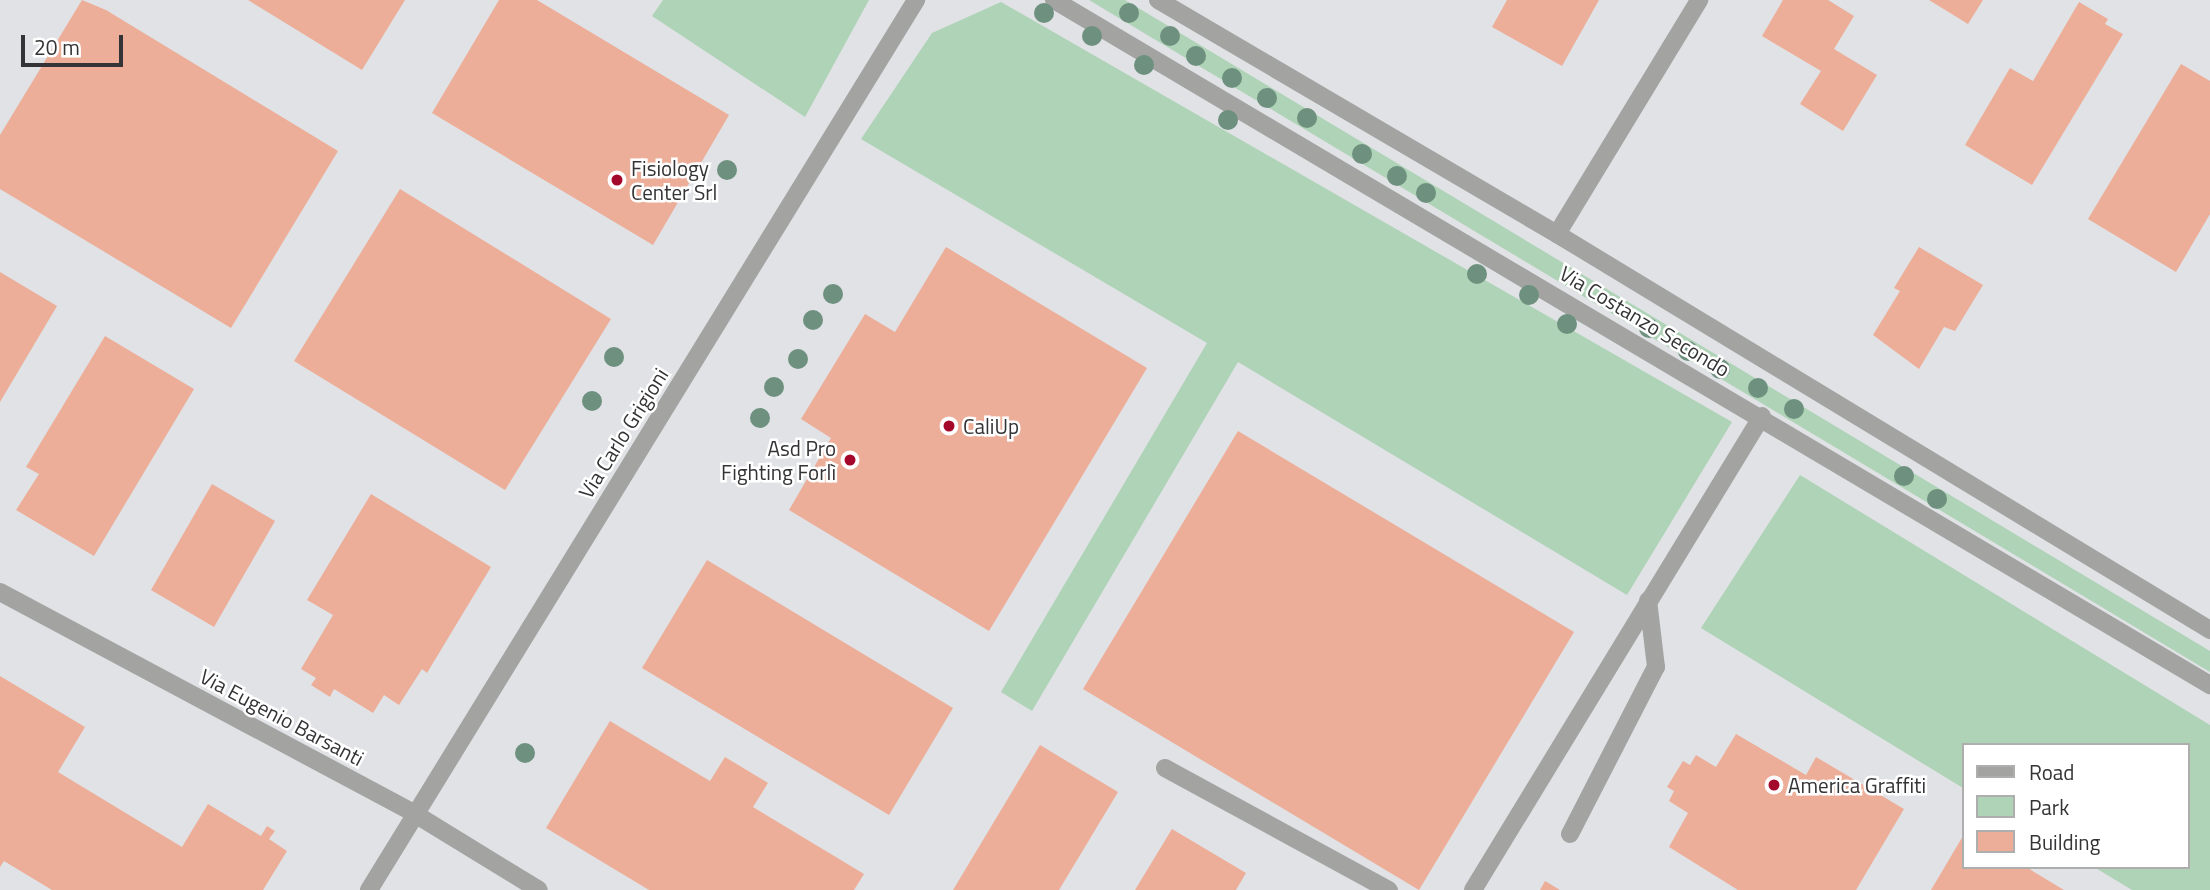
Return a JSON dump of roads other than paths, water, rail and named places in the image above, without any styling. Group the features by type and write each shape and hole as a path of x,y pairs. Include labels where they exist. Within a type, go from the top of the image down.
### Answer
{"street":[{"name":"Via Carlo Grigioni","path":"369,890 916,0"},
{"name":"Via Costanzo Secondo","path":"1054,0 1762,416 2210,685"},
{"name":"Via Costanzo Secondo","path":"1158,0 1557,234 2210,630"},
{"path":"1557,234 1699,0"},
{"path":"1473,890 1762,416"},
{"name":"Via Eugenio Barsanti","path":"0,592 415,814 539,890"},
{"path":"1570,834 1656,667 1648,600"},
{"path":"1165,768 1389,890"}],"place":[{"name":"Fisiology Center Srl","path":"617,180"},
{"name":"CaliUp","path":"949,426"},
{"name":"Asd Pro Fighting Forlì","path":"850,460"},
{"name":"America Graffiti","path":"1774,785"}]}
